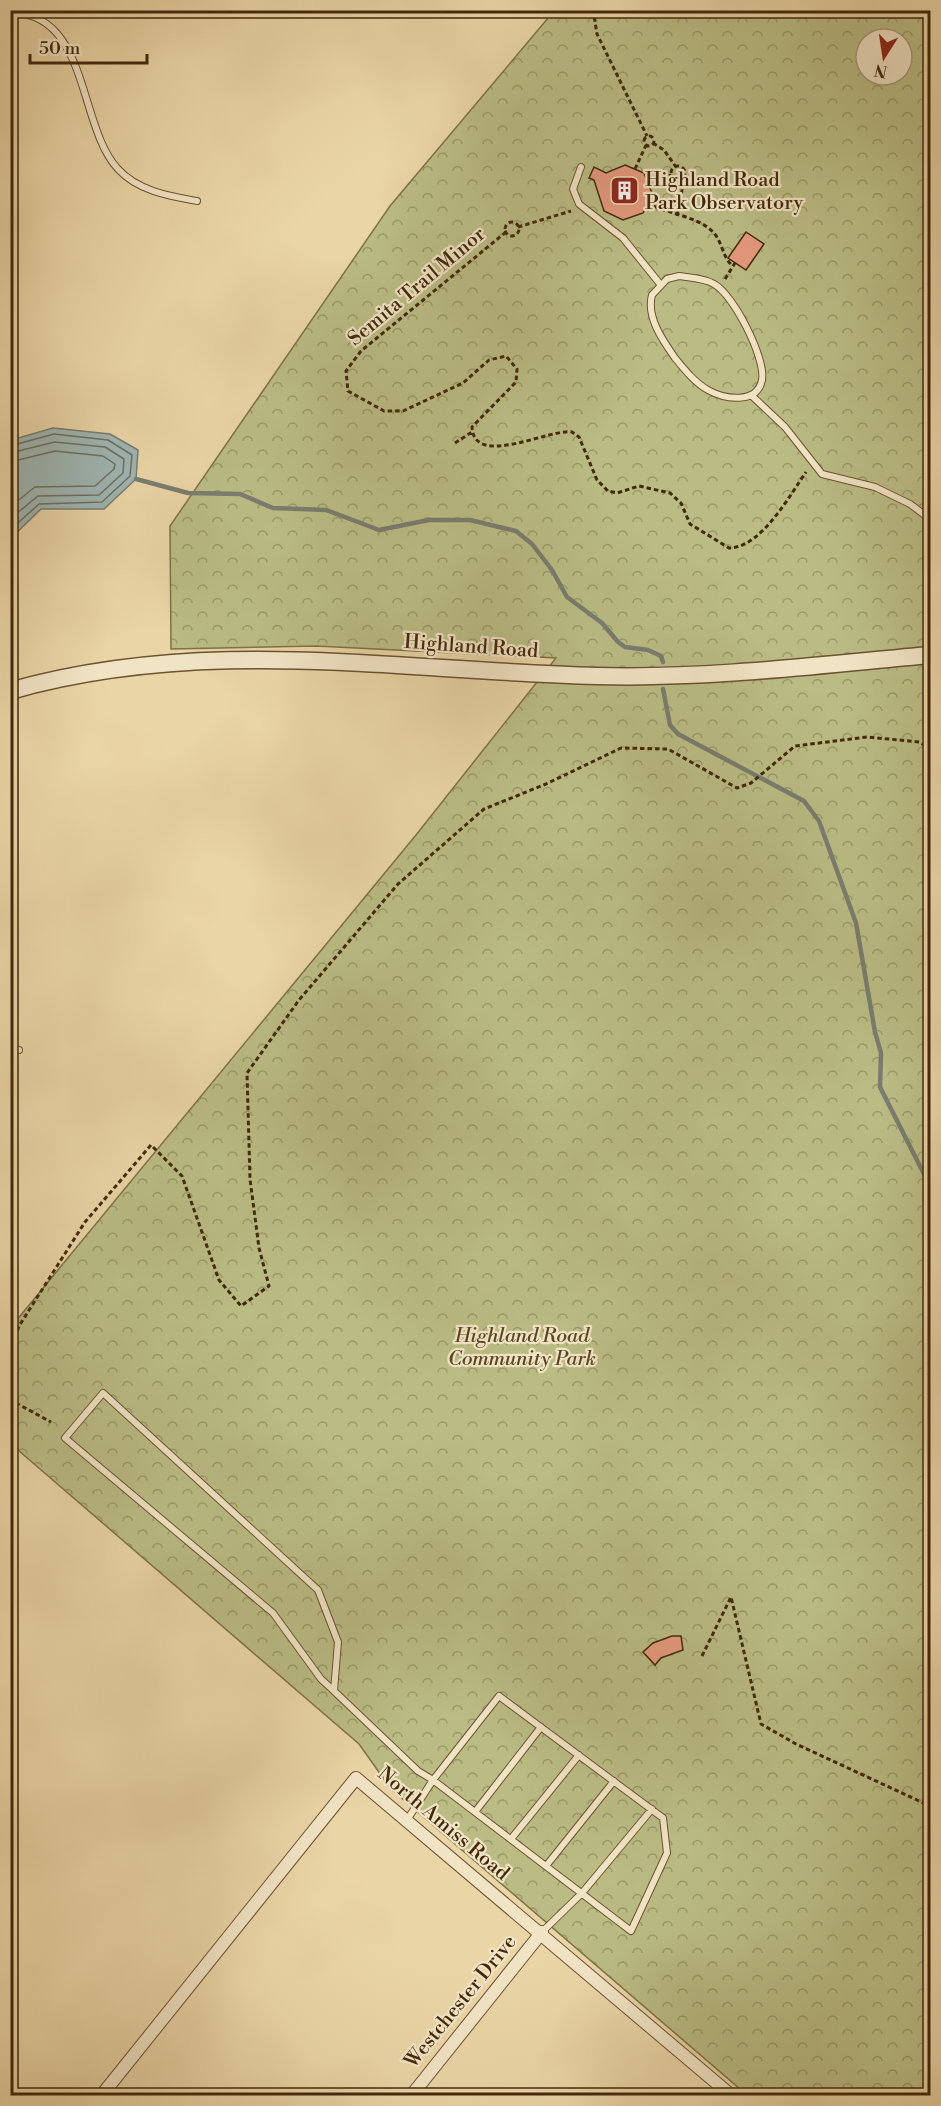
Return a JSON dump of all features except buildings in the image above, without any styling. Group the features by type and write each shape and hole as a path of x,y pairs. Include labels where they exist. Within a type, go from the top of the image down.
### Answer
{"street":[{"name":"Highland Road","path":"10,691 134,667 214,660 311,659 564,675 645,676 930,655"},
{"name":"North Amiss Road","path":"101,2096 356,1778 542,1932 728,2094"},
{"name":"Westchester Drive","path":"411,2096 542,1932"}],"lane":[{"path":"10,13 19,13 39,20 55,32 68,49 82,81 92,121 104,151 118,169 134,182 161,194 197,201"},
{"path":"581,167 573,189 582,207 623,238 660,284"},
{"path":"679,276 704,280 720,288 726,293 748,327 762,370 759,388 751,395 740,398 728,397 708,390 694,380 659,333 651,311 652,295 660,284 679,276"},
{"path":"751,395 785,427 822,474 875,487 910,504 930,519"},
{"path":"10,1050 20,1050"},
{"path":"334,1691 338,1642 318,1590 103,1394 65,1438 273,1613 321,1679 418,1771 433,1780 631,1931 666,1853 663,1818 499,1695 433,1780 407,1820"},
{"path":"475,1812 541,1726"},
{"path":"511,1839 579,1755"},
{"path":"546,1866 614,1781"},
{"path":"542,1932 582,1893 652,1809"}],"path":[{"path":"593,10 593,21 597,34 647,136 652,137 653,143 669,155 676,167"},
{"path":"646,145 643,141 647,136"},
{"path":"646,145 653,143"},
{"path":"635,169 646,145"},
{"path":"671,175 670,171 676,167 683,168 685,174 681,179 682,190 677,216"},
{"path":"671,175 677,180 681,179"},
{"path":"648,184 671,175"},
{"path":"647,203 705,225 714,232 727,262 734,265 720,288"},
{"path":"518,227 582,207"},
{"path":"509,223 516,223 518,227 515,235 508,235 506,232 506,225 509,223"},
{"name":"Semita Trail Minor","path":"472,432 475,423 514,387 517,369 506,356 489,360 458,385 412,408 396,412 384,411 348,391 346,371 362,351 506,232"},
{"path":"455,443 472,432 479,442 498,447 572,432 579,437 597,480 608,491 617,493 639,486 670,493 681,503 687,520 693,527 729,549 742,545 770,524 813,463"},
{"path":"10,1352 19,1326 85,1222 151,1144 182,1176 219,1280 241,1306 269,1286 259,1248 250,1179 247,1073 299,1000 388,895 484,809 546,784 621,748 668,749 737,788 751,783 795,746 867,737 920,742 930,748"},
{"path":"10,1389 16,1403 51,1422"},
{"path":"702,1656 731,1598 761,1725 796,1744 930,1806"}],"green space":[{"name":"Highland Road Community Park","path":"554,11 930,11 930,2095 747,2095 391,1789 359,1744 11,1444 11,1327 416,835 556,658 316,646 171,649 170,526 390,206"}],"water":[{"path":"53,428 110,434 138,450 136,479 104,509 41,509 11,538 11,440"}],"waterway":[{"path":"136,479 188,493 240,494 273,508 326,510 379,530 429,520 470,520 516,531 532,544 552,570 567,597 602,623 625,647 648,650 661,656 663,662"},
{"path":"663,689 670,725 678,734 804,801 819,821 856,923 875,1032 881,1053 880,1087 930,1186"}],"place":[{"name":"Highland Road Park Observatory","path":"624,191"}]}
